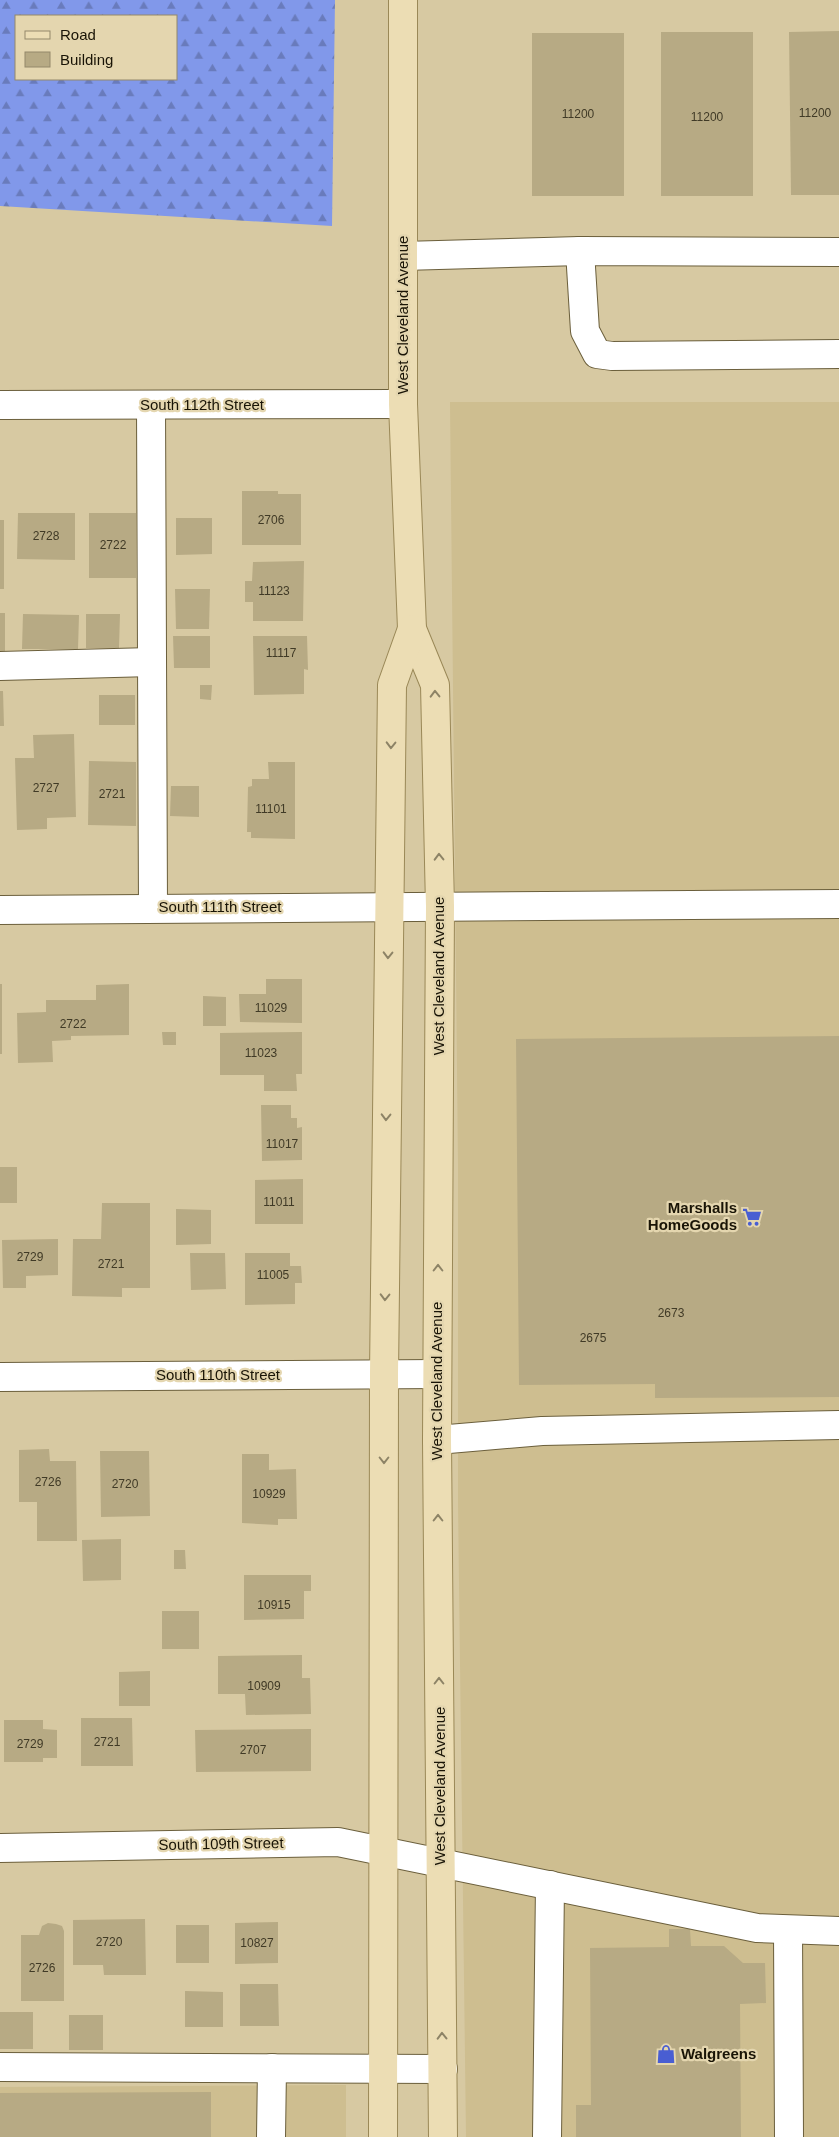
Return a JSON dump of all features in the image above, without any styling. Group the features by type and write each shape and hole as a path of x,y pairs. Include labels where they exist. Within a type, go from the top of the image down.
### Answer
{"main road":[{"name":"West Cleveland Avenue","path":"403,0 403,404 412,629 434,685 440,906 437,1440 443,2137"},
{"name":"West Cleveland Avenue","path":"383,2137 384,1374 392,685 412,629"}],"street":[{"path":"403,256 580,251 839,252"},
{"path":"580,251 585,331 597,354 612,356 839,354"},
{"name":"South 112th Street","path":"0,405 403,404"},
{"path":"151,405 153,908"},
{"path":"0,666 152,662"},
{"name":"South 111th Street","path":"0,910 839,904"},
{"name":"South 110th Street","path":"0,1377 437,1374"},
{"path":"437,1440 542,1431 839,1425"},
{"name":"South 109th Street","path":"0,1848 338,1842 757,1928 839,1931"},
{"path":"547,2137 550,1885"},
{"path":"788,1930 790,2137"},
{"path":"0,2067 443,2069"},
{"path":"271,2137 272,2068"}],"shaded area":[{"path":"450,402 839,402 839,2137 466,2137 458,1503 458,1164"},
{"path":"346,2085 346,2137 0,2137 0,2087"}],"green space":[{"path":"0,0 335,0 332,226 0,206"}],"building":[{"path":"839,31 839,195 791,195 789,32"},
{"path":"661,32 753,32 753,196 661,196"},
{"path":"532,33 624,33 624,196 532,196"},
{"path":"242,491 278,491 278,494 301,494 301,545 242,545"},
{"path":"18,513 75,513 75,560 17,559"},
{"path":"89,513 136,513 136,578 89,578"},
{"path":"176,518 212,518 212,554 176,555"},
{"path":"0,520 4,520 4,589 0,589"},
{"path":"304,561 303,621 253,621 253,602 245,602 245,581 252,581 253,562"},
{"path":"175,589 210,589 209,629 176,629"},
{"path":"0,613 5,613 5,652 0,652"},
{"path":"23,614 79,615 78,649 22,649"},
{"path":"86,614 120,614 119,648 86,648"},
{"path":"173,636 210,636 210,668 174,668"},
{"path":"253,636 307,636 308,670 304,669 304,694 254,695"},
{"path":"200,685 212,685 211,700 200,699"},
{"path":"0,691 3,691 4,726 0,726"},
{"path":"99,695 135,695 135,725 99,725"},
{"path":"74,734 76,817 47,818 47,829 17,830 15,758 34,758 33,735"},
{"path":"89,761 136,762 136,826 88,825"},
{"path":"268,762 295,762 295,839 251,838 251,832 247,832 248,787 252,786 252,779 269,779"},
{"path":"171,786 199,786 199,817 170,816"},
{"path":"266,979 302,979 302,1023 240,1022 239,994 266,994"},
{"path":"0,984 2,984 2,1054 0,1054"},
{"path":"129,984 129,1035 71,1036 71,1040 52,1041 53,1062 18,1063 17,1013 46,1012 46,1000 96,1000 96,985"},
{"path":"203,996 226,997 226,1026 203,1026"},
{"path":"162,1032 176,1032 176,1045 163,1045"},
{"path":"302,1032 302,1074 296,1074 297,1091 264,1091 264,1075 220,1075 220,1033"},
{"path":"839,1036 839,1397 655,1398 655,1384 519,1385 516,1039"},
{"path":"261,1105 291,1105 291,1118 297,1118 297,1128 302,1127 302,1160 262,1161"},
{"path":"0,1167 17,1167 17,1203 0,1203"},
{"path":"303,1179 303,1224 255,1224 255,1180"},
{"path":"102,1203 150,1203 150,1288 122,1288 122,1297 72,1296 73,1239 101,1239"},
{"path":"176,1209 211,1210 211,1244 176,1245"},
{"path":"58,1239 58,1275 26,1276 26,1288 3,1288 2,1240"},
{"path":"190,1253 225,1253 226,1289 191,1290"},
{"path":"245,1253 290,1253 290,1266 301,1266 302,1283 295,1283 295,1304 245,1305"},
{"path":"49,1449 50,1461 76,1461 77,1541 37,1541 37,1502 19,1502 19,1450"},
{"path":"100,1451 149,1451 150,1516 101,1517"},
{"path":"242,1454 269,1454 269,1470 296,1469 297,1519 278,1519 278,1525 242,1523"},
{"path":"121,1539 121,1580 83,1581 82,1540"},
{"path":"174,1550 185,1550 186,1569 174,1569"},
{"path":"244,1575 311,1575 311,1591 304,1591 304,1619 244,1620"},
{"path":"162,1611 199,1611 199,1649 162,1649"},
{"path":"302,1655 302,1678 310,1678 311,1714 246,1715 245,1694 218,1694 218,1656"},
{"path":"150,1671 150,1706 119,1706 119,1672"},
{"path":"81,1718 132,1718 133,1766 81,1766"},
{"path":"4,1720 43,1720 43,1729 57,1730 57,1758 43,1758 43,1762 4,1762"},
{"path":"311,1729 311,1771 196,1772 195,1730"},
{"path":"145,1919 146,1975 104,1975 103,1965 73,1965 73,1920"},
{"path":"278,1922 278,1963 235,1964 235,1923"},
{"path":"48,1923 62,1926 64,1931 64,2001 21,2001 21,1935 39,1935 42,1926"},
{"path":"176,1925 209,1925 209,1963 176,1963"},
{"name":"Walgreens","path":"669,1929 690,1929 691,1946 724,1946 743,1963 765,1963 766,2003 740,2004 741,2137 576,2137 576,2105 591,2105 590,1948 669,1947"},
{"path":"240,1984 278,1984 279,2026 240,2026"},
{"path":"185,1991 223,1992 223,2027 185,2027"},
{"path":"0,2012 33,2012 33,2049 0,2049"},
{"path":"69,2015 103,2015 103,2050 69,2050"},
{"path":"211,2092 211,2137 0,2137 0,2093"}],"place":[{"name":"Marshalls HomeGoods","path":"752,1217"},
{"name":"Walgreens","path":"666,2054"}]}
